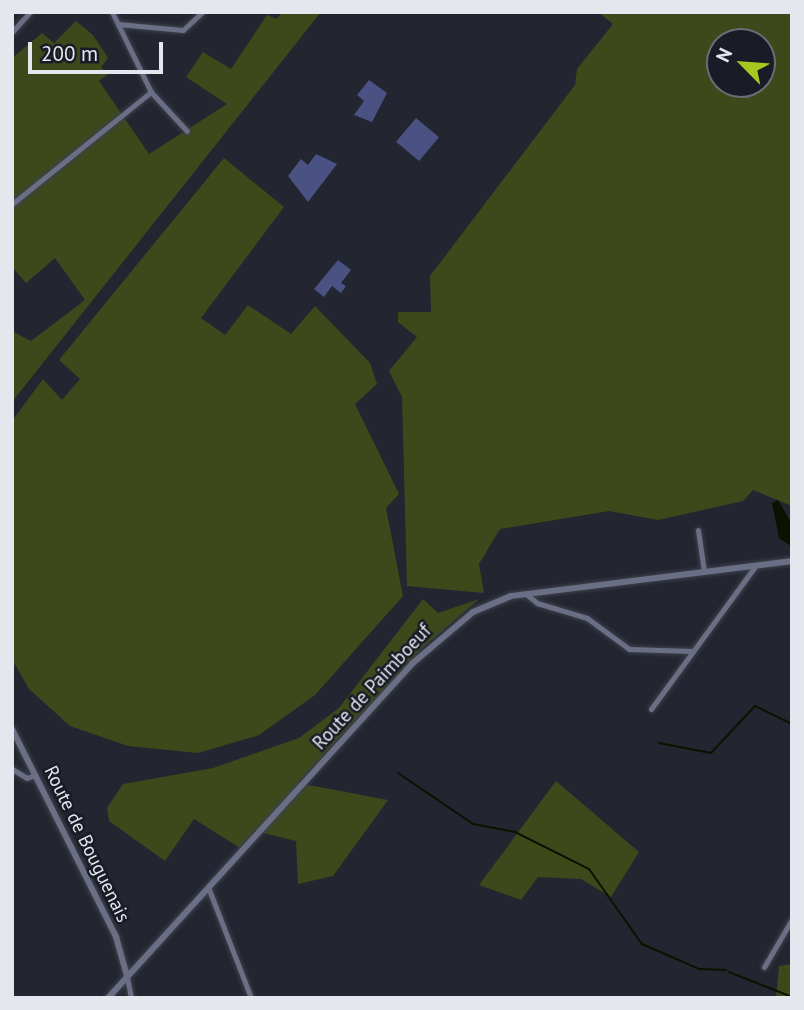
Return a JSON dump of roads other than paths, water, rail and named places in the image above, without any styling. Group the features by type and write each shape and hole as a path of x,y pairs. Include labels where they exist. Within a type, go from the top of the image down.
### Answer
{"street":[{"path":"112,12 150,92 187,131"},
{"path":"118,24 183,30 202,12"},
{"path":"12,32 27,13"},
{"path":"12,204 150,92"},
{"path":"698,530 704,572"},
{"name":"Route de Paimboeuf","path":"108,998 447,631 489,604 526,594 792,561"},
{"path":"651,709 756,565"},
{"path":"526,594 537,603 587,618 629,649 692,651"},
{"name":"Route de Bouguenais","path":"12,729 112,929 127,975"},
{"path":"12,769 27,778 35,775"},
{"path":"208,887 251,998"},
{"path":"764,967 792,919"},
{"path":"127,975 131,998"}],"waterway":[{"path":"659,743 711,753 755,706 792,724"},
{"path":"398,773 473,824 515,832 589,869 642,944 699,969 726,970"},
{"path":"729,972 792,997"}]}
